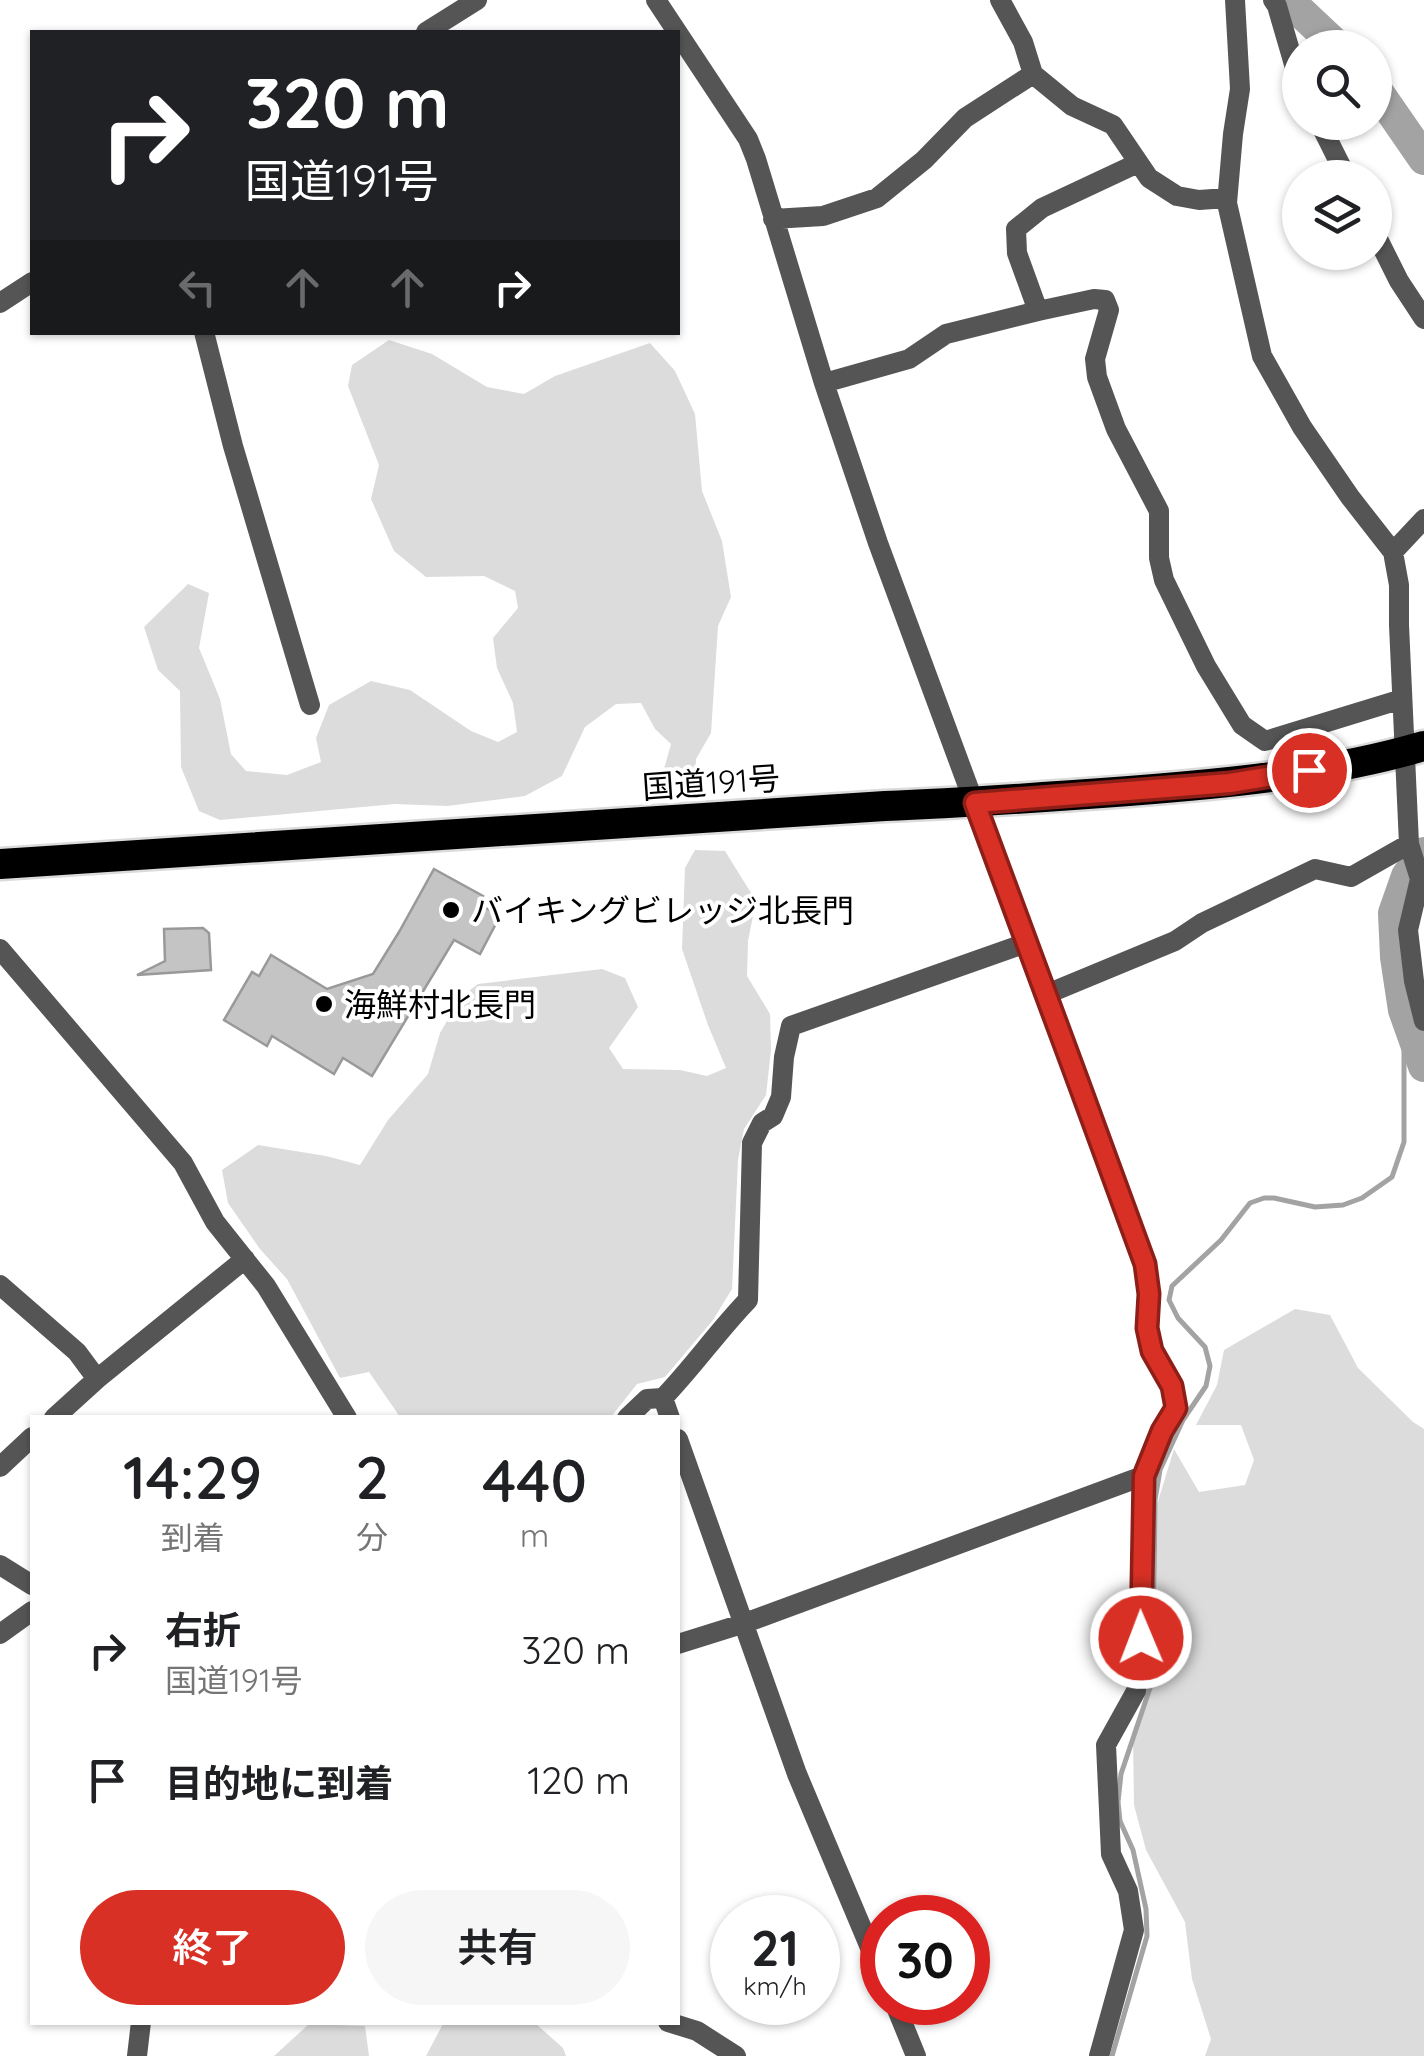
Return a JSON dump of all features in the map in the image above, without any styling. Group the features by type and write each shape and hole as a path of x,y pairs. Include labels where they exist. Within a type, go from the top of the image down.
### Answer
{"highway":[{"name":"国道191号","path":"0,864 975,803 1230,783 1414,749"}],"street":[{"path":"429,30 476,0"},
{"path":"656,0 676,30"},
{"path":"1000,0 1023,42 1032,74 1072,106 1113,126 1150,178 1177,196 1199,200 1227,198"},
{"path":"1234,0 1240,89 1227,198 1262,356 1302,428 1392,552 1399,585 1402,700 1414,749 1413,856 1420,880 1408,930 1424,1021"},
{"path":"1273,0 1285,30"},
{"path":"680,36 748,139 878,543 1145,1264 1149,1294 1147,1328 1152,1351 1172,1386 1176,1408 1144,1476 1142,1662 1136,1692 1106,1745 1111,1854 1128,1890 1134,1930 1099,2056"},
{"path":"773,219 823,216 876,198 924,160 965,118 1032,74"},
{"path":"1038,311 1017,254 1016,229 1042,208 1138,163"},
{"path":"1392,267 1424,319"},
{"path":"0,303 30,283"},
{"path":"824,383 909,359 946,334 1094,299 1105,300 1110,310 1095,359 1096,378 1116,429 1158,511 1159,558 1164,580 1206,666 1242,726 1265,741 1402,700"},
{"path":"205,335 233,446 310,706"},
{"path":"1392,552 1424,519"},
{"path":"1047,994 1176,941 1202,922 1315,870 1350,877 1413,856"},
{"path":"630,1415 647,1399 666,1408 715,1334 748,1300 752,1143 762,1123 773,1116 781,1097 790,1026 1026,943"},
{"path":"1,954 183,1163 215,1222 266,1286 345,1415"},
{"path":"57,1415 244,1259"},
{"path":"0,1285 78,1352 96,1379"},
{"path":"0,1467 30,1440"},
{"path":"680,1445 796,1774 860,1924"},
{"path":"680,1643 1144,1476"},
{"path":"0,1565 30,1583"},
{"path":"0,1634 30,1612"},
{"path":"136,2056 141,2025"},
{"path":"678,2025 697,2031 736,2056"},
{"path":"903,2025 916,2056"}],"shaded area":[{"path":"389,340 432,354 487,387 524,394 555,376 650,343 675,371 695,414 702,491 722,541 731,597 718,626 711,733 696,759 695,782 664,769 671,744 655,729 641,703 616,704 585,727 562,776 525,796 447,806 395,804 220,820 199,811 181,767 180,691 158,670 144,627 188,584 209,593 199,648 220,699 231,754 246,771 287,775 321,762 316,738 329,705 371,681 410,690 471,731 498,742 517,732 513,703 497,668 493,638 518,608 515,591 484,576 426,577 394,551 371,499 379,465 348,386 352,365"},
{"path":"695,850 725,851 756,901 748,941 747,976 770,1014 766,1095 744,1129 738,1160 732,1289 713,1320 665,1377 637,1384 613,1415 399,1415 369,1372 340,1378 287,1279 228,1203 222,1170 258,1145 360,1165 388,1120 428,1074 440,1033 461,997 478,984 602,969 625,978 638,1007 609,1048 623,1069 680,1070 707,1076 726,1068 682,949 685,868"},
{"path":"1295,1309 1330,1315 1358,1368 1424,1429 1424,2056 1205,2056 1211,2039 1192,1979 1185,1922 1146,1850 1134,1805 1133,1737 1155,1679 1155,1511 1174,1449 1199,1492 1245,1485 1254,1460 1241,1425 1196,1425 1217,1385 1224,1350"},
{"path":"308,2025 365,2026 369,2056 274,2056"},
{"path":"442,2025 537,2025 563,2048 566,2056 426,2056"}],"building":[{"name":"海鮮村北長門","path":"434,869 483,896 479,904 500,916 480,954 454,940 372,1076 343,1058 334,1074 272,1036 267,1046 224,1020 252,972 259,976 271,955 327,989 373,974"},
{"path":"203,928 209,933 211,970 137,975 165,961 164,929"}],"waterway":[{"path":"1288,0 1320,30"},
{"path":"1392,113 1424,159"},
{"path":"1424,853 1407,876 1394,913 1404,1010 1424,1066"},
{"path":"1112,2056 1147,1936 1146,1909 1118,1802 1121,1774 1153,1679 1155,1500 1160,1470 1183,1420 1206,1386 1210,1366 1205,1347 1178,1318 1169,1300 1172,1286 1221,1240 1250,1203 1274,1198 1315,1207 1343,1205 1362,1198 1392,1177 1404,1142 1404,1010"}],"place":[{"name":"バイキングビレッジ北長門","path":"451,910"},
{"name":"海鮮村北長門","path":"324,1004"}],"route":[{"path":"1141,1638 1144,1476 1176,1408 1172,1386 1152,1351 1147,1328 1149,1294 1145,1264 975,803 1230,783 1309,770"}]}
